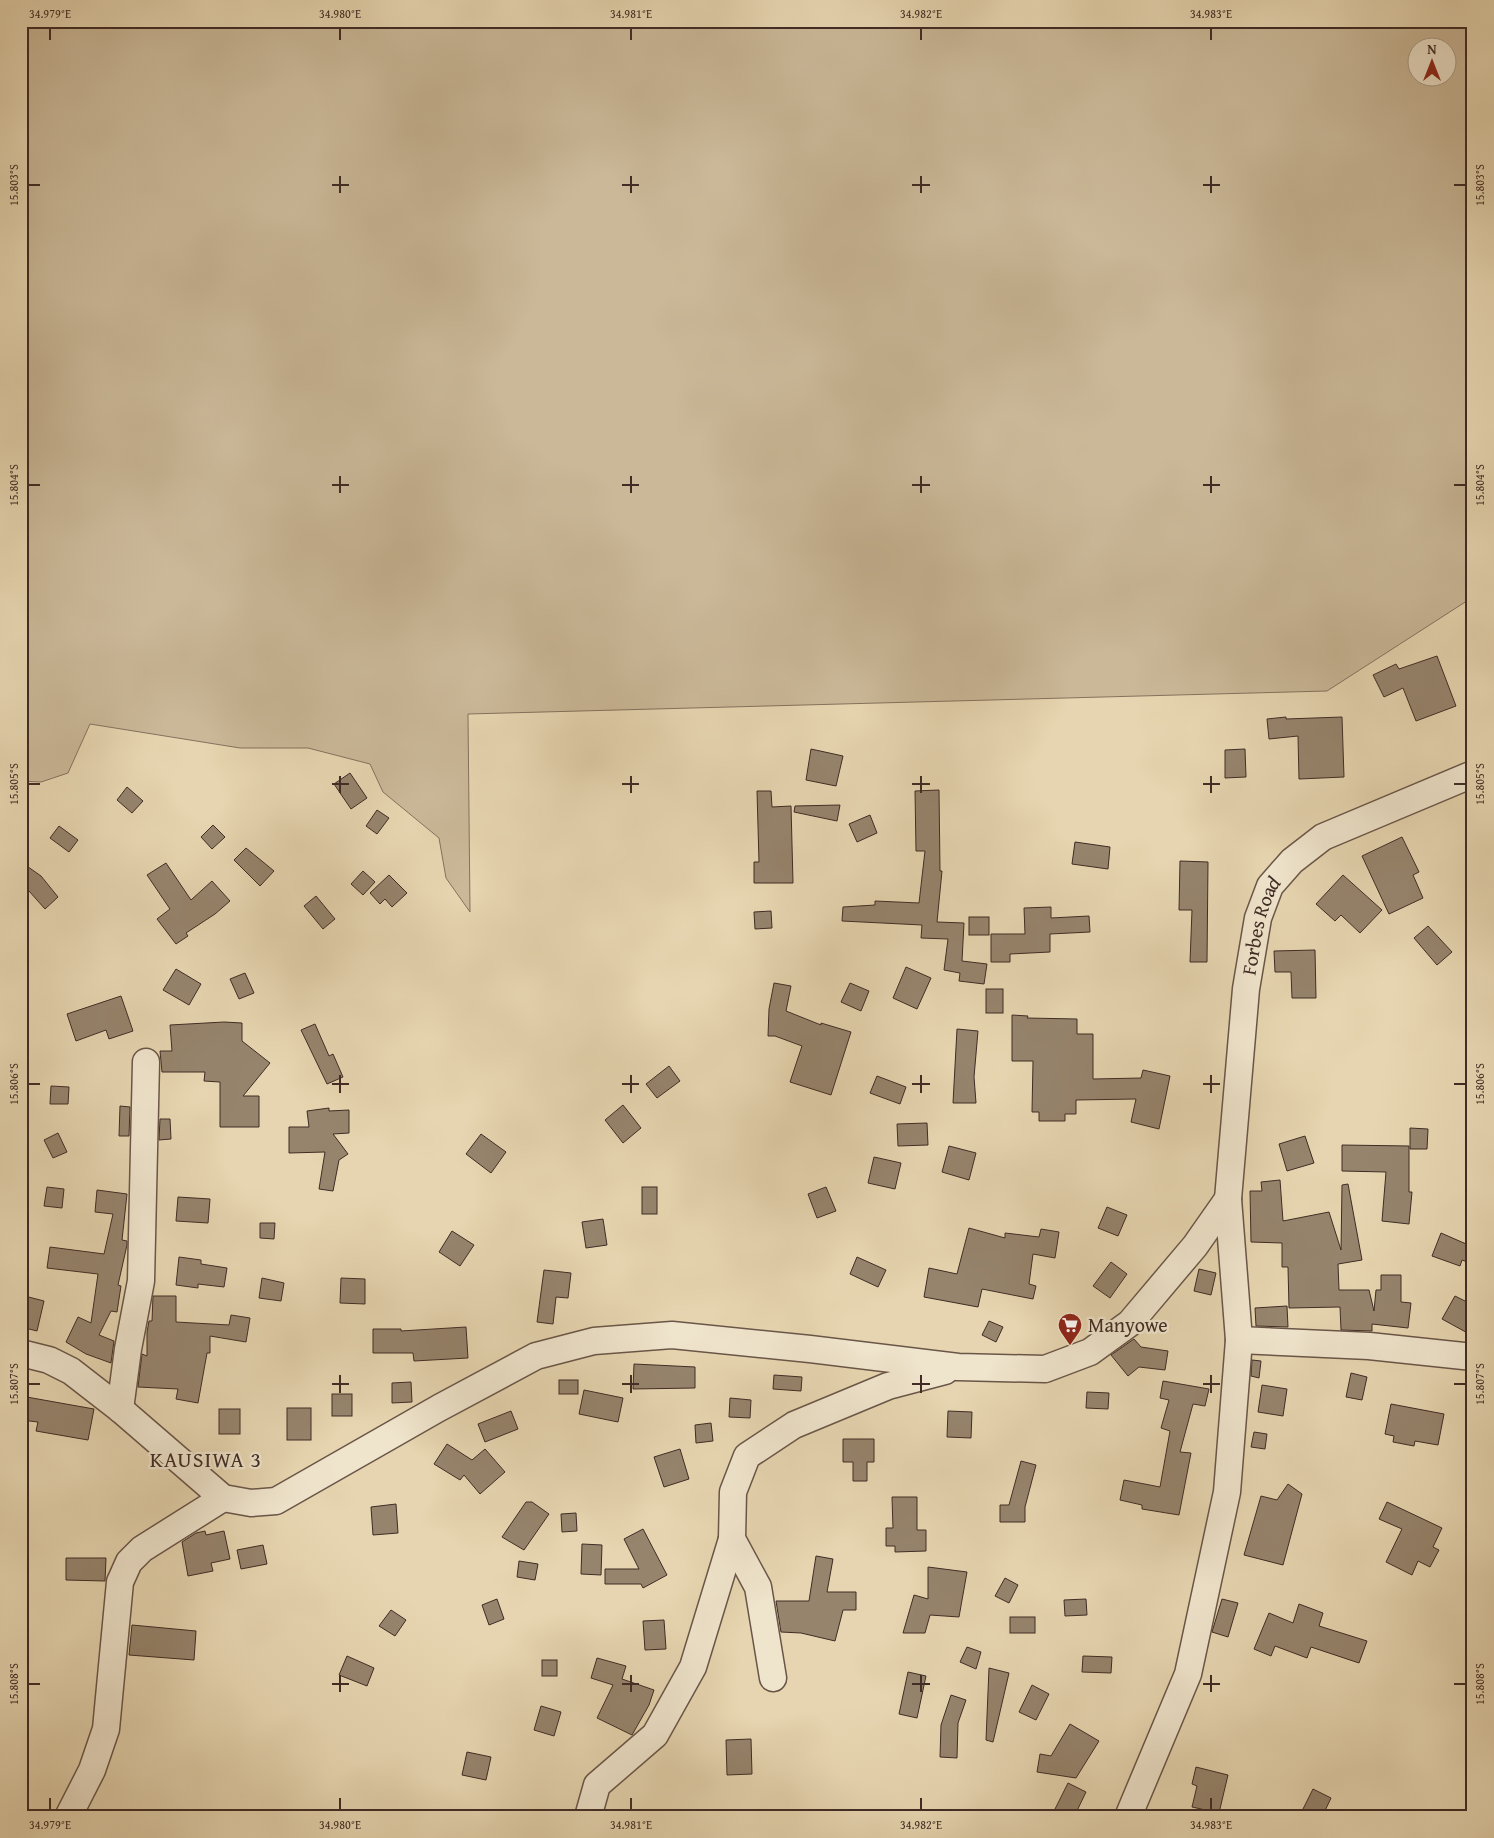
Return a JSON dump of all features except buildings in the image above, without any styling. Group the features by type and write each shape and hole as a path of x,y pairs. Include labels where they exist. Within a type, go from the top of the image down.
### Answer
{"street":[{"name":"Forbes Road","path":"1128,1817 1188,1674 1227,1492 1239,1340 1228,1199 1246,989 1258,918 1270,886 1292,861 1323,837 1473,774"},
{"path":"120,1408 128,1348 141,1281 146,1062"},
{"path":"21,1353 49,1360 71,1371 120,1408 224,1498 251,1503 276,1502 439,1408 536,1356 594,1341 672,1335 810,1348 958,1368 1045,1369 1090,1352 1130,1323 1195,1246 1228,1199"},
{"path":"1239,1340 1370,1346 1473,1357"},
{"path":"588,1817 597,1785 655,1735 693,1667 732,1539 733,1492 747,1456 794,1425 888,1386 958,1368"},
{"path":"68,1817 92,1770 106,1729 120,1582 128,1562 142,1549 224,1498"},
{"path":"732,1539 758,1587 773,1678"}],"shaded area":[{"path":"21,21 1473,21 1473,597 1327,691 468,714 470,912 446,878 439,838 383,792 370,764 308,748 240,748 90,724 68,773 41,782 21,781"}],"place":[{"name":"Manyowe","path":"1070,1346"}],"district":[{"name":"KAUSIWA 3","path":"206,1459"}]}
